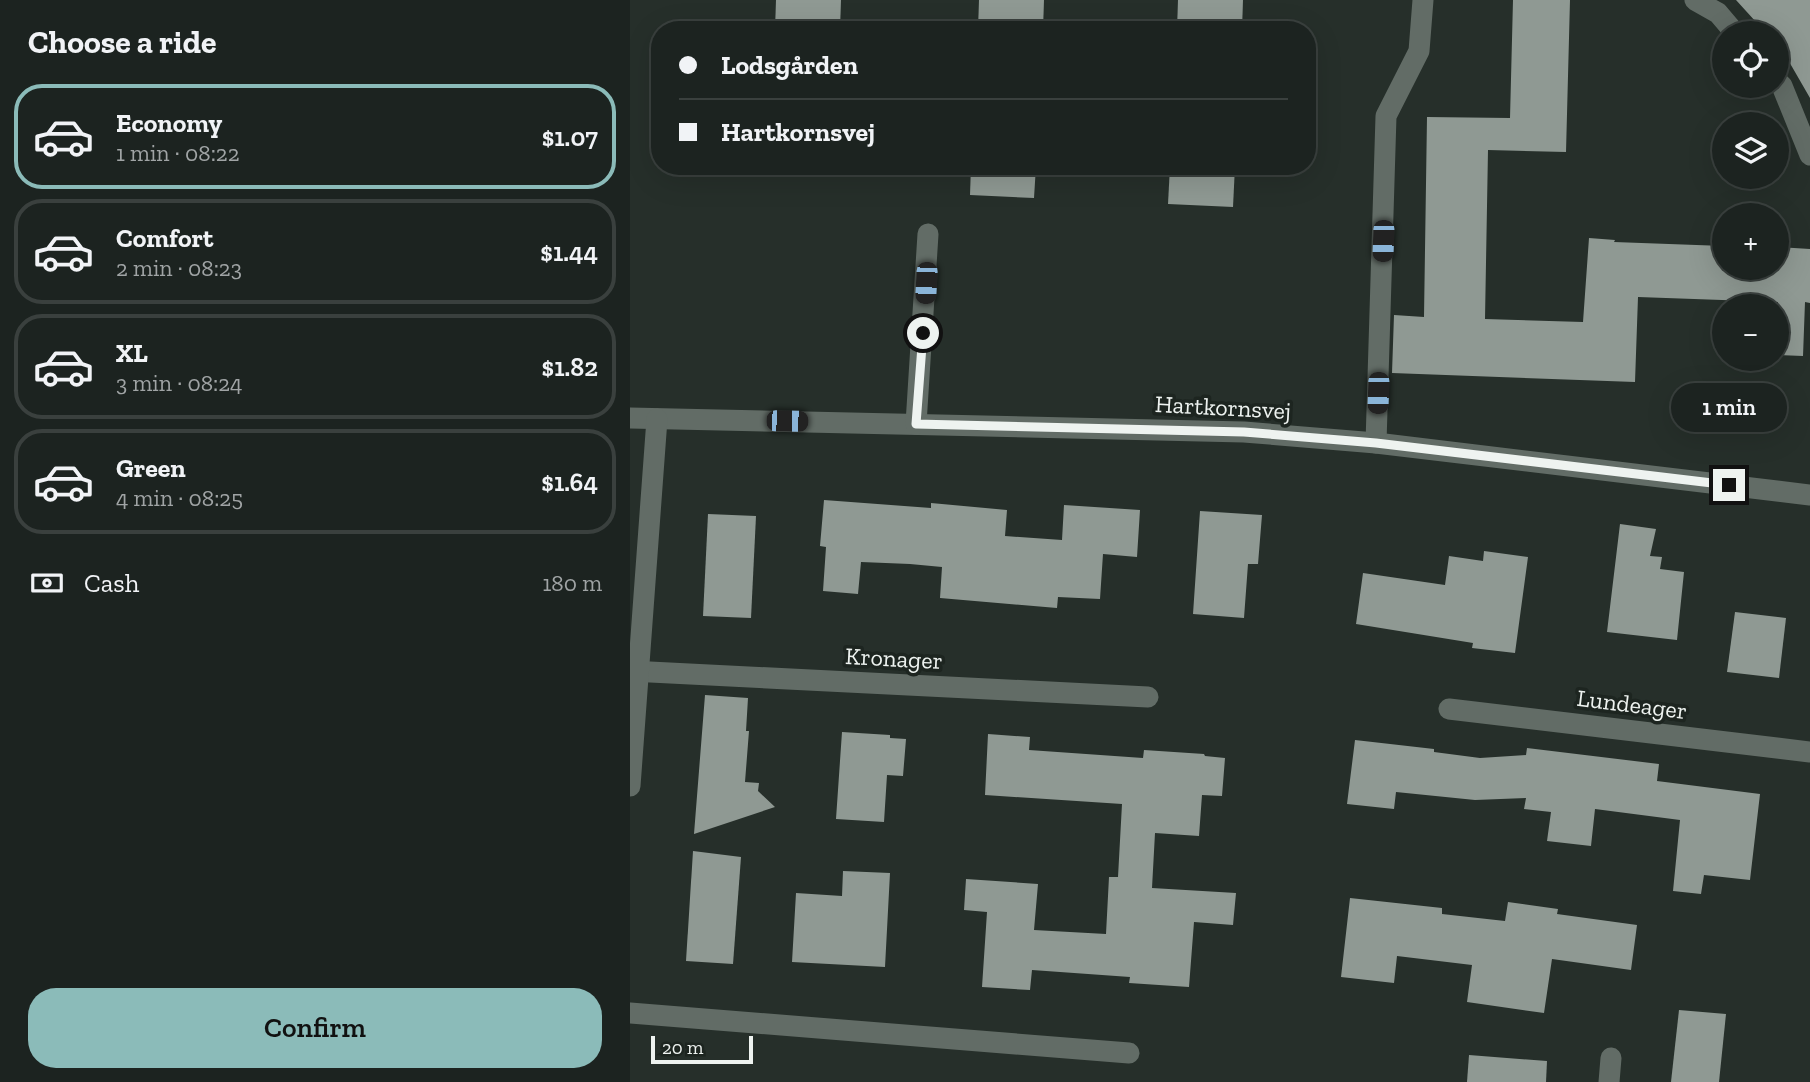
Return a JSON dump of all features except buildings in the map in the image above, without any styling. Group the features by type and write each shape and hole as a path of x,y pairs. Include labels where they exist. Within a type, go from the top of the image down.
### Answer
{"street":[{"path":"1376,443 1386,116 1419,51 1423,0"},
{"path":"1695,0 1718,13 1725,21"},
{"path":"1787,98 1810,155"},
{"path":"916,424 928,233"},
{"name":"Hartkornsvej","path":"630,418 1244,432 1376,443 1810,495"},
{"path":"630,786 633,671 657,419"},
{"name":"Kronager","path":"633,671 1148,697"},
{"name":"Lundeager","path":"1449,709 1810,752"},
{"path":"630,1013 1129,1052"},
{"path":"1609,1082 1611,1058"}],"route":[{"path":"923,333 916,424 1244,432 1376,443 1729,485"}]}
